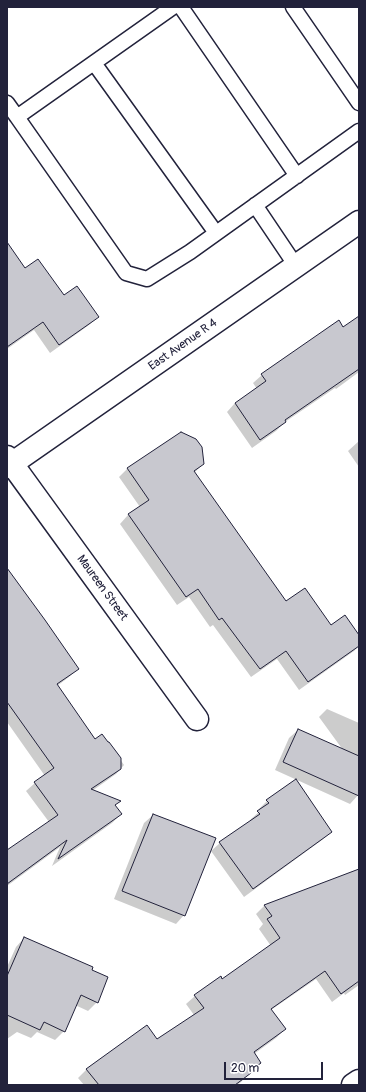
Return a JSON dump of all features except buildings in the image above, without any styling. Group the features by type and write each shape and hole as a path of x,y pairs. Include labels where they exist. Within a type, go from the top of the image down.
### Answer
{"street":[{"name":"East Avenue R 4","path":"9,463 359,222"},
{"name":"Maureen Street","path":"9,463 197,719"},
{"path":"353,1085 359,1081"}],"lane":[{"path":"17,118 173,7"},
{"path":"181,7 296,176"},
{"path":"293,7 359,103"},
{"path":"94,63 216,233"},
{"path":"7,103 126,273 147,279 190,252 359,131"},
{"path":"255,205 296,266"}]}
